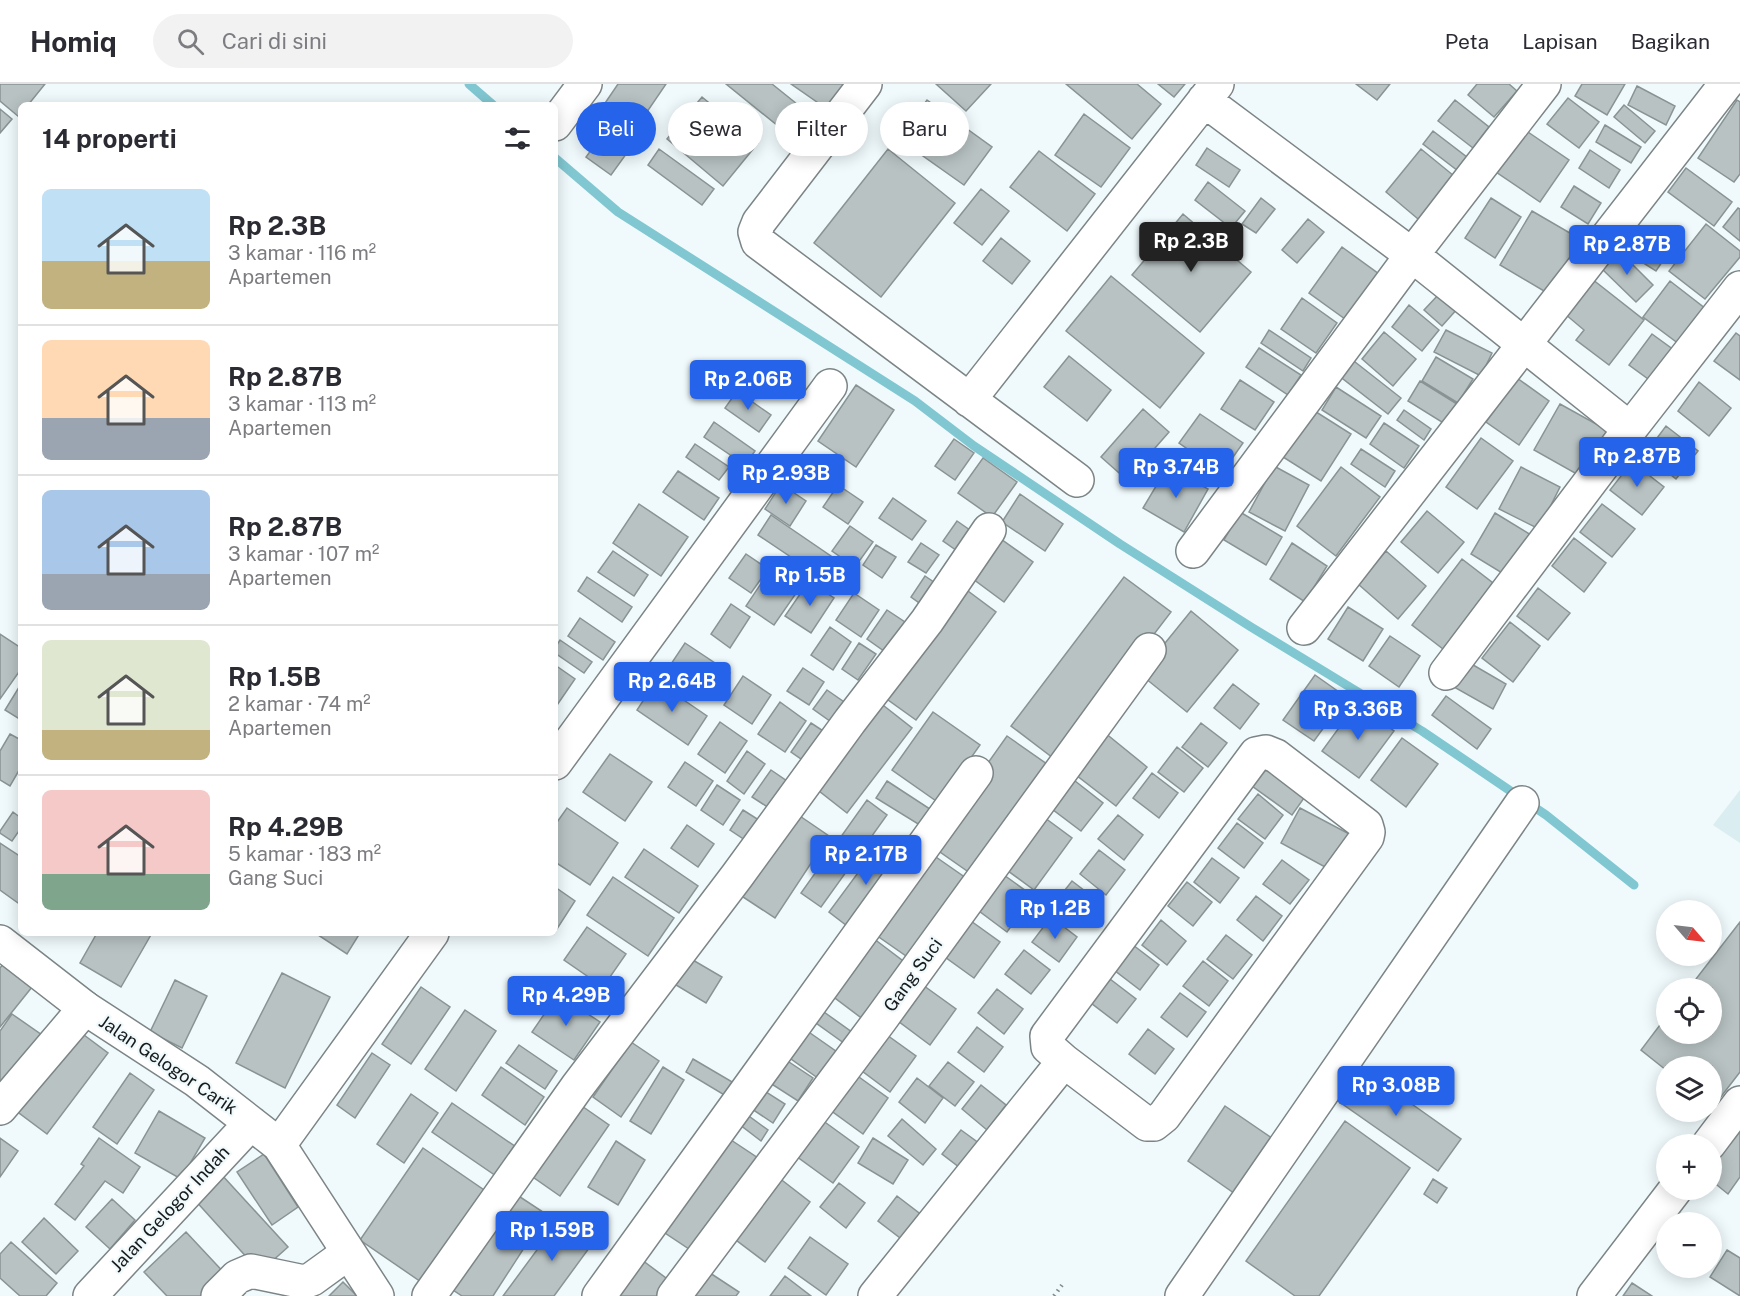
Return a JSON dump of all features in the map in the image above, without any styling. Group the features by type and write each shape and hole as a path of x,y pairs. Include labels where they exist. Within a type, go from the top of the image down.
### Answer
{"street":[{"path":"558,120 585,84"},
{"path":"865,84 759,222 755,232 758,242 1077,480"},
{"path":"1192,551 1412,255 1544,84"},
{"path":"1304,628 1726,84"},
{"path":"969,400 1210,92 1630,429"},
{"path":"1446,673 1630,429 1740,288"},
{"path":"558,759 830,386"},
{"path":"429,1296 577,1087 927,621 989,530"},
{"name":"Gang Suci","path":"674,1296 881,1019 1149,650"},
{"path":"1266,752 1276,756 1366,825 1367,837 1164,1116 1154,1124 1147,1124 1064,1061 1048,1047 1046,1039 1049,1032 1256,754 1266,752"},
{"path":"598,1296 976,773"},
{"path":"1182,1296 1522,803"},
{"path":"279,1145 430,936"},
{"name":"Jalan Gelogor Carik","path":"0,942 85,1008 197,1081 279,1145 377,1296"},
{"path":"0,1108 85,1008"},
{"path":"875,1296 1064,1061"},
{"path":"1717,1134 1740,1103"},
{"name":"Jalan Gelogor Indah","path":"90,1296 251,1123"},
{"path":"1594,1296 1667,1200"},
{"path":"218,1296 237,1277 250,1271 304,1282 312,1280 348,1253"}],"path":[{"path":"1054,1296 1062,1285"}],"shaded area":[{"path":"1740,790 1740,843 1713,825"}],"building":[{"path":"0,84 45,84 30,102 18,102 18,116 0,101"},
{"path":"618,84 666,84 654,102 606,102"},
{"path":"726,84 772,84 794,102 775,102 775,124 763,114 763,102 748,102"},
{"path":"791,84 844,84 832,102 817,102"},
{"path":"936,84 991,84 969,108 969,102 956,102"},
{"path":"1066,84 1137,84 1161,104 1132,139"},
{"path":"1158,84 1185,84 1174,97"},
{"path":"1356,84 1390,84 1377,100"},
{"path":"1477,84 1509,84 1517,91 1494,117 1468,95"},
{"path":"1582,84 1625,84 1607,115 1575,96"},
{"path":"1637,86 1675,106 1666,125 1628,105"},
{"path":"702,97 708,102 698,102"},
{"path":"1568,98 1599,122 1579,148 1547,124"},
{"path":"1455,100 1489,127 1473,148 1438,121"},
{"path":"1737,100 1740,102 1740,174 1734,182 1698,158"},
{"path":"1624,105 1655,131 1645,143 1614,117"},
{"path":"0,109 12,119 0,133"},
{"path":"1084,114 1130,148 1101,187 1055,155"},
{"path":"1605,125 1641,147 1631,163 1596,142"},
{"path":"969,130 992,147 964,185 923,156 969,156"},
{"path":"1525,130 1569,160 1540,202 1496,172"},
{"path":"1433,131 1472,161 1462,174 1423,144"},
{"path":"1207,148 1240,170 1229,187 1196,165"},
{"path":"659,149 714,189 702,205 648,165"},
{"path":"1421,149 1459,180 1424,224 1386,192"},
{"path":"1590,150 1620,170 1609,188 1579,168"},
{"path":"1039,151 1095,194 1067,231 1010,187"},
{"path":"587,156 625,156 611,175"},
{"path":"687,156 747,156 723,186"},
{"path":"882,156 897,156 955,203 881,297 814,243"},
{"path":"1686,168 1732,202 1714,226 1668,192"},
{"path":"1208,182 1245,211 1231,228 1195,200"},
{"path":"1574,186 1601,203 1588,224 1561,207"},
{"path":"981,189 1009,211 982,245 954,223"},
{"path":"1261,198 1275,209 1256,233 1242,224"},
{"path":"1491,198 1521,217 1495,258 1465,238"},
{"path":"1738,208 1740,209 1740,241 1723,227"},
{"path":"1532,211 1582,240 1549,294 1500,265"},
{"path":"1183,214 1251,272 1200,332 1132,275"},
{"path":"1308,219 1324,232 1297,263 1282,250"},
{"path":"1706,224 1740,251 1740,257 1705,299 1669,271"},
{"path":"1658,227 1677,240 1656,271 1637,259"},
{"path":"1001,238 1030,261 1012,284 983,261"},
{"path":"1342,247 1379,274 1345,319 1309,293"},
{"path":"1619,251 1653,285 1636,302 1601,268"},
{"path":"1111,276 1204,353 1160,408 1066,331"},
{"path":"1592,279 1644,320 1609,365 1576,340 1584,330 1565,314"},
{"path":"1670,281 1706,309 1679,344 1643,317"},
{"path":"1440,293 1458,308 1442,326 1424,310"},
{"path":"1302,298 1337,323 1316,353 1281,329"},
{"path":"1409,305 1439,330 1422,351 1392,327"},
{"path":"1269,330 1311,358 1303,371 1261,343"},
{"path":"1446,330 1492,353 1481,376 1434,352"},
{"path":"1384,332 1416,359 1393,386 1362,359"},
{"path":"1736,333 1740,336 1740,380 1714,361"},
{"path":"1652,334 1678,353 1655,384 1629,365"},
{"path":"1259,348 1301,375 1288,395 1246,367"},
{"path":"1069,356 1111,390 1087,421 1044,387"},
{"path":"1436,357 1473,379 1458,403 1422,381"},
{"path":"1350,358 1401,398 1388,414 1338,375"},
{"path":"1517,378 1549,401 1519,445 1486,422"},
{"path":"1240,380 1274,402 1255,430 1221,409"},
{"path":"1420,381 1457,404 1445,424 1408,401"},
{"path":"1699,382 1731,408 1709,436 1678,411"},
{"path":"856,385 894,410 856,467 818,441"},
{"path":"1336,387 1381,416 1366,438 1322,410"},
{"path":"737,391 771,415 759,432 725,408"},
{"path":"1560,404 1607,430 1582,477 1534,450"},
{"path":"1143,409 1169,432 1127,480 1101,457"},
{"path":"1313,410 1351,434 1321,481 1283,457"},
{"path":"1404,410 1431,429 1424,440 1397,420"},
{"path":"1200,414 1243,443 1222,473 1179,443"},
{"path":"714,422 755,451 745,465 704,437"},
{"path":"1384,423 1419,446 1404,468 1370,444"},
{"path":"1666,426 1698,451 1676,479 1645,454"},
{"path":"1481,438 1513,461 1477,509 1446,487"},
{"path":"954,439 974,453 955,480 935,466"},
{"path":"695,444 729,467 719,480 686,457"},
{"path":"1361,449 1395,471 1385,487 1351,464"},
{"path":"983,458 1017,482 992,517 958,493"},
{"path":"1632,462 1664,487 1642,515 1610,490"},
{"path":"1168,466 1208,489 1184,532 1143,508"},
{"path":"1274,466 1309,485 1285,531 1249,512"},
{"path":"1341,467 1380,497 1336,556 1297,526"},
{"path":"1521,467 1560,487 1539,529 1499,509"},
{"path":"678,471 719,498 704,520 663,492"},
{"path":"781,484 806,501 790,526 765,509"},
{"path":"838,485 863,502 848,524 823,507"},
{"path":"1020,494 1063,524 1045,551 1002,522"},
{"path":"893,498 926,521 912,540 879,518"},
{"path":"639,504 688,537 661,576 613,543"},
{"path":"1602,504 1635,529 1612,557 1580,532"},
{"path":"1427,511 1464,542 1438,573 1401,542"},
{"path":"1240,512 1282,537 1266,565 1224,540"},
{"path":"1495,513 1531,535 1507,576 1471,554"},
{"path":"771,515 844,565 831,584 758,535"},
{"path":"957,521 977,535 963,555 943,541"},
{"path":"850,526 873,542 855,567 832,551"},
{"path":"994,534 1033,562 1004,602 965,573"},
{"path":"1574,538 1606,563 1584,592 1552,566"},
{"path":"921,543 939,555 926,573 908,562"},
{"path":"1292,543 1327,566 1305,602 1270,579"},
{"path":"876,545 896,557 882,578 863,565"},
{"path":"613,551 648,575 634,596 598,572"},
{"path":"1386,551 1426,586 1398,619 1358,584"},
{"path":"746,554 768,569 751,593 729,578"},
{"path":"1462,559 1493,583 1443,649 1412,625"},
{"path":"770,570 799,589 774,625 746,606"},
{"path":"925,576 944,589 929,610 911,597"},
{"path":"587,577 632,607 622,622 578,591"},
{"path":"1124,577 1171,612 1057,761 1011,726"},
{"path":"809,581 834,598 811,633 785,616"},
{"path":"964,588 996,612 916,720 884,697"},
{"path":"1538,588 1570,613 1548,640 1517,616"},
{"path":"854,593 879,610 861,637 836,620"},
{"path":"731,604 750,617 730,648 711,634"},
{"path":"1348,607 1383,629 1363,661 1328,639"},
{"path":"887,610 911,626 891,656 867,639"},
{"path":"1191,611 1238,650 1187,712 1140,674"},
{"path":"580,618 615,642 603,660 568,636"},
{"path":"1510,622 1540,646 1513,682 1482,658"},
{"path":"830,627 851,642 833,670 811,655"},
{"path":"0,634 18,646 18,673 0,699"},
{"path":"1390,636 1420,656 1399,687 1369,666"},
{"path":"560,640 592,662 584,673 558,655"},
{"path":"685,643 730,673 715,694 671,664"},
{"path":"859,643 876,654 858,680 842,669"},
{"path":"1468,662 1506,684 1493,709 1454,687"},
{"path":"558,667 575,679 558,704"},
{"path":"803,668 824,682 809,705 787,691"},
{"path":"1315,675 1346,697 1314,741 1283,720"},
{"path":"743,676 771,695 752,724 724,705"},
{"path":"656,681 707,716 688,745 637,710"},
{"path":"1233,684 1259,704 1240,729 1214,708"},
{"path":"18,689 18,718 5,710"},
{"path":"827,690 847,704 834,724 813,709"},
{"path":"1446,696 1491,729 1477,749 1432,715"},
{"path":"780,702 806,721 785,752 758,734"},
{"path":"879,702 912,728 847,813 814,787"},
{"path":"1357,703 1394,731 1359,778 1322,751"},
{"path":"933,712 980,745 939,803 892,770"},
{"path":"720,722 747,741 725,773 698,754"},
{"path":"811,723 834,738 814,768 791,752"},
{"path":"1201,723 1227,743 1208,767 1182,747"},
{"path":"1099,728 1147,767 1116,806 1067,768"},
{"path":"10,734 18,738 18,772 10,786 0,780 0,751"},
{"path":"1007,736 1057,771 980,880 930,845"},
{"path":"1402,738 1438,764 1406,807 1371,780"},
{"path":"1177,747 1203,768 1184,792 1158,772"},
{"path":"747,751 765,764 744,794 727,781"},
{"path":"610,754 652,782 625,821 583,792"},
{"path":"685,762 713,781 696,806 668,787"},
{"path":"1269,762 1309,791 1292,815 1252,786"},
{"path":"771,770 787,781 769,808 752,797"},
{"path":"1152,773 1178,793 1159,818 1133,798"},
{"path":"1070,777 1103,803 1081,831 1048,806"},
{"path":"887,781 933,811 923,827 876,798"},
{"path":"717,785 740,800 723,825 701,810"},
{"path":"1258,794 1283,815 1265,839 1238,819"},
{"path":"867,800 887,815 821,907 801,893"},
{"path":"567,808 618,843 590,885 558,864 558,821"},
{"path":"1300,808 1355,837 1336,873 1281,843"},
{"path":"743,810 762,822 748,842 730,830"},
{"path":"13,812 18,816 18,832 12,841 0,831"},
{"path":"794,812 829,836 775,918 740,895"},
{"path":"1041,815 1072,838 1034,890 1004,868"},
{"path":"1118,815 1143,835 1124,860 1098,839"},
{"path":"1237,823 1263,843 1244,868 1218,848"},
{"path":"687,825 714,844 698,867 671,848"},
{"path":"0,843 18,855 18,903 0,890"},
{"path":"880,843 902,860 851,929 829,912"},
{"path":"923,848 976,885 919,965 866,928"},
{"path":"644,849 698,886 679,913 625,877"},
{"path":"1099,850 1125,870 1106,895 1080,874"},
{"path":"1212,858 1239,878 1220,903 1194,882"},
{"path":"1282,860 1309,880 1290,904 1263,884"},
{"path":"997,870 1033,896 1007,932 971,905"},
{"path":"613,877 674,918 648,956 587,915"},
{"path":"1072,881 1098,901 1079,925 1053,905"},
{"path":"1187,882 1212,902 1193,926 1168,906"},
{"path":"558,889 575,901 558,927"},
{"path":"1256,896 1282,916 1263,941 1237,920"},
{"path":"964,916 1000,942 974,978 938,952"},
{"path":"1051,917 1077,937 1059,962 1032,942"},
{"path":"1161,920 1186,941 1167,965 1142,945"},
{"path":"1740,922 1740,1072 1722,1095 1722,1056 1656,1056 1656,1062 1641,1050 1656,1030 1656,1044 1722,1044 1722,978 1697,978 1706,966 1722,966 1722,945"},
{"path":"587,927 626,954 603,987 564,960"},
{"path":"865,932 911,967 868,1023 823,989"},
{"path":"1226,935 1252,955 1233,979 1207,959"},
{"path":"95,936 150,936 121,987 80,963"},
{"path":"320,936 358,936 347,954"},
{"path":"1133,945 1159,965 1140,990 1114,970"},
{"path":"1024,950 1050,970 1031,994 1005,974"},
{"path":"686,956 722,977 706,1003 671,982"},
{"path":"1203,961 1228,981 1209,1006 1183,986"},
{"path":"3,964 32,987 0,1027 0,968"},
{"path":"282,973 330,997 285,1088 236,1063"},
{"path":"1110,979 1136,999 1117,1023 1091,1003"},
{"path":"175,980 207,996 182,1048 150,1032"},
{"path":"920,983 956,1009 930,1045 894,1018"},
{"path":"421,987 450,1007 411,1064 382,1044"},
{"path":"997,989 1023,1009 1004,1034 978,1013"},
{"path":"1180,993 1206,1012 1187,1037 1161,1017"},
{"path":"558,994 600,1022 574,1060 532,1032"},
{"path":"465,1010 496,1031 456,1091 425,1069"},
{"path":"824,1012 856,1035 848,1046 816,1023"},
{"path":"12,1014 42,1035 0,1096 0,1031"},
{"path":"977,1027 1003,1047 984,1072 958,1052"},
{"path":"803,1028 840,1054 822,1081 784,1054"},
{"path":"76,1029 108,1053 47,1134 15,1110"},
{"path":"1148,1029 1174,1049 1155,1074 1129,1054"},
{"path":"880,1030 916,1056 890,1092 854,1065"},
{"path":"631,1042 659,1061 621,1117 593,1097"},
{"path":"519,1045 557,1071 545,1089 506,1063"},
{"path":"372,1053 390,1065 355,1118 337,1105"},
{"path":"783,1058 813,1078 798,1101 767,1081"},
{"path":"693,1059 734,1083 726,1096 686,1072"},
{"path":"948,1062 974,1082 955,1106 929,1086"},
{"path":"1354,1063 1461,1139 1438,1171 1331,1096"},
{"path":"501,1067 544,1097 525,1125 482,1095"},
{"path":"663,1067 684,1080 651,1134 630,1121"},
{"path":"852,1072 888,1098 863,1134 826,1107"},
{"path":"130,1073 154,1090 117,1144 93,1127"},
{"path":"917,1078 943,1098 925,1123 899,1102"},
{"path":"755,1085 785,1104 773,1123 743,1103"},
{"path":"981,1085 1006,1105 987,1130 962,1109"},
{"path":"411,1094 438,1113 404,1163 377,1144"},
{"path":"452,1103 519,1149 499,1178 432,1132"},
{"path":"579,1104 609,1125 560,1196 530,1175"},
{"path":"1225,1106 1279,1143 1241,1198 1188,1161"},
{"path":"159,1111 205,1138 181,1179 135,1153"},
{"path":"742,1111 768,1130 761,1141 735,1121"},
{"path":"1740,1114 1740,1177 1728,1194 1722,1189 1722,1140"},
{"path":"902,1119 936,1149 923,1165 888,1136"},
{"path":"822,1120 859,1147 833,1183 796,1156"},
{"path":"1345,1121 1410,1168 1319,1296 1295,1296 1246,1261"},
{"path":"961,1130 987,1149 968,1174 942,1154"},
{"path":"719,1132 764,1162 701,1257 656,1227"},
{"path":"0,1138 18,1151 0,1177"},
{"path":"99,1138 140,1167 123,1193 105,1181 75,1220 55,1204 84,1166 81,1164"},
{"path":"873,1138 908,1160 893,1184 858,1163"},
{"path":"616,1141 645,1160 618,1205 588,1187"},
{"path":"423,1148 487,1192 424,1284 360,1240"},
{"path":"264,1154 298,1207 272,1225 237,1172"},
{"path":"221,1174 288,1247 260,1272 194,1199"},
{"path":"774,1174 810,1202 765,1262 728,1234"},
{"path":"1433,1179 1447,1188 1437,1203 1424,1194"},
{"path":"839,1183 865,1203 846,1228 820,1207"},
{"path":"508,1189 546,1214 493,1296 462,1296 447,1286"},
{"path":"897,1196 923,1216 904,1241 878,1221"},
{"path":"112,1199 135,1220 110,1249 86,1227"},
{"path":"562,1216 595,1240 554,1296 503,1296"},
{"path":"44,1218 78,1251 56,1274 22,1242"},
{"path":"186,1232 229,1278 210,1296 167,1296 144,1272"},
{"path":"810,1237 848,1264 826,1295 788,1268"},
{"path":"11,1242 57,1283 46,1296 20,1296 0,1278 0,1254"},
{"path":"1727,1250 1740,1258 1740,1296 1712,1278 1722,1278 1722,1258"},
{"path":"634,1254 674,1284 664,1296 612,1296"},
{"path":"707,1271 739,1292 736,1296 691,1296"},
{"path":"785,1276 811,1296 770,1296"},
{"path":"343,1282 357,1296 329,1296"},
{"path":"1632,1283 1652,1296 1623,1296"}],"waterway":[{"path":"469,84 490,102"},
{"path":"558,161 618,212 915,401 974,446 1120,544 1422,731 1546,815 1634,885"}]}
